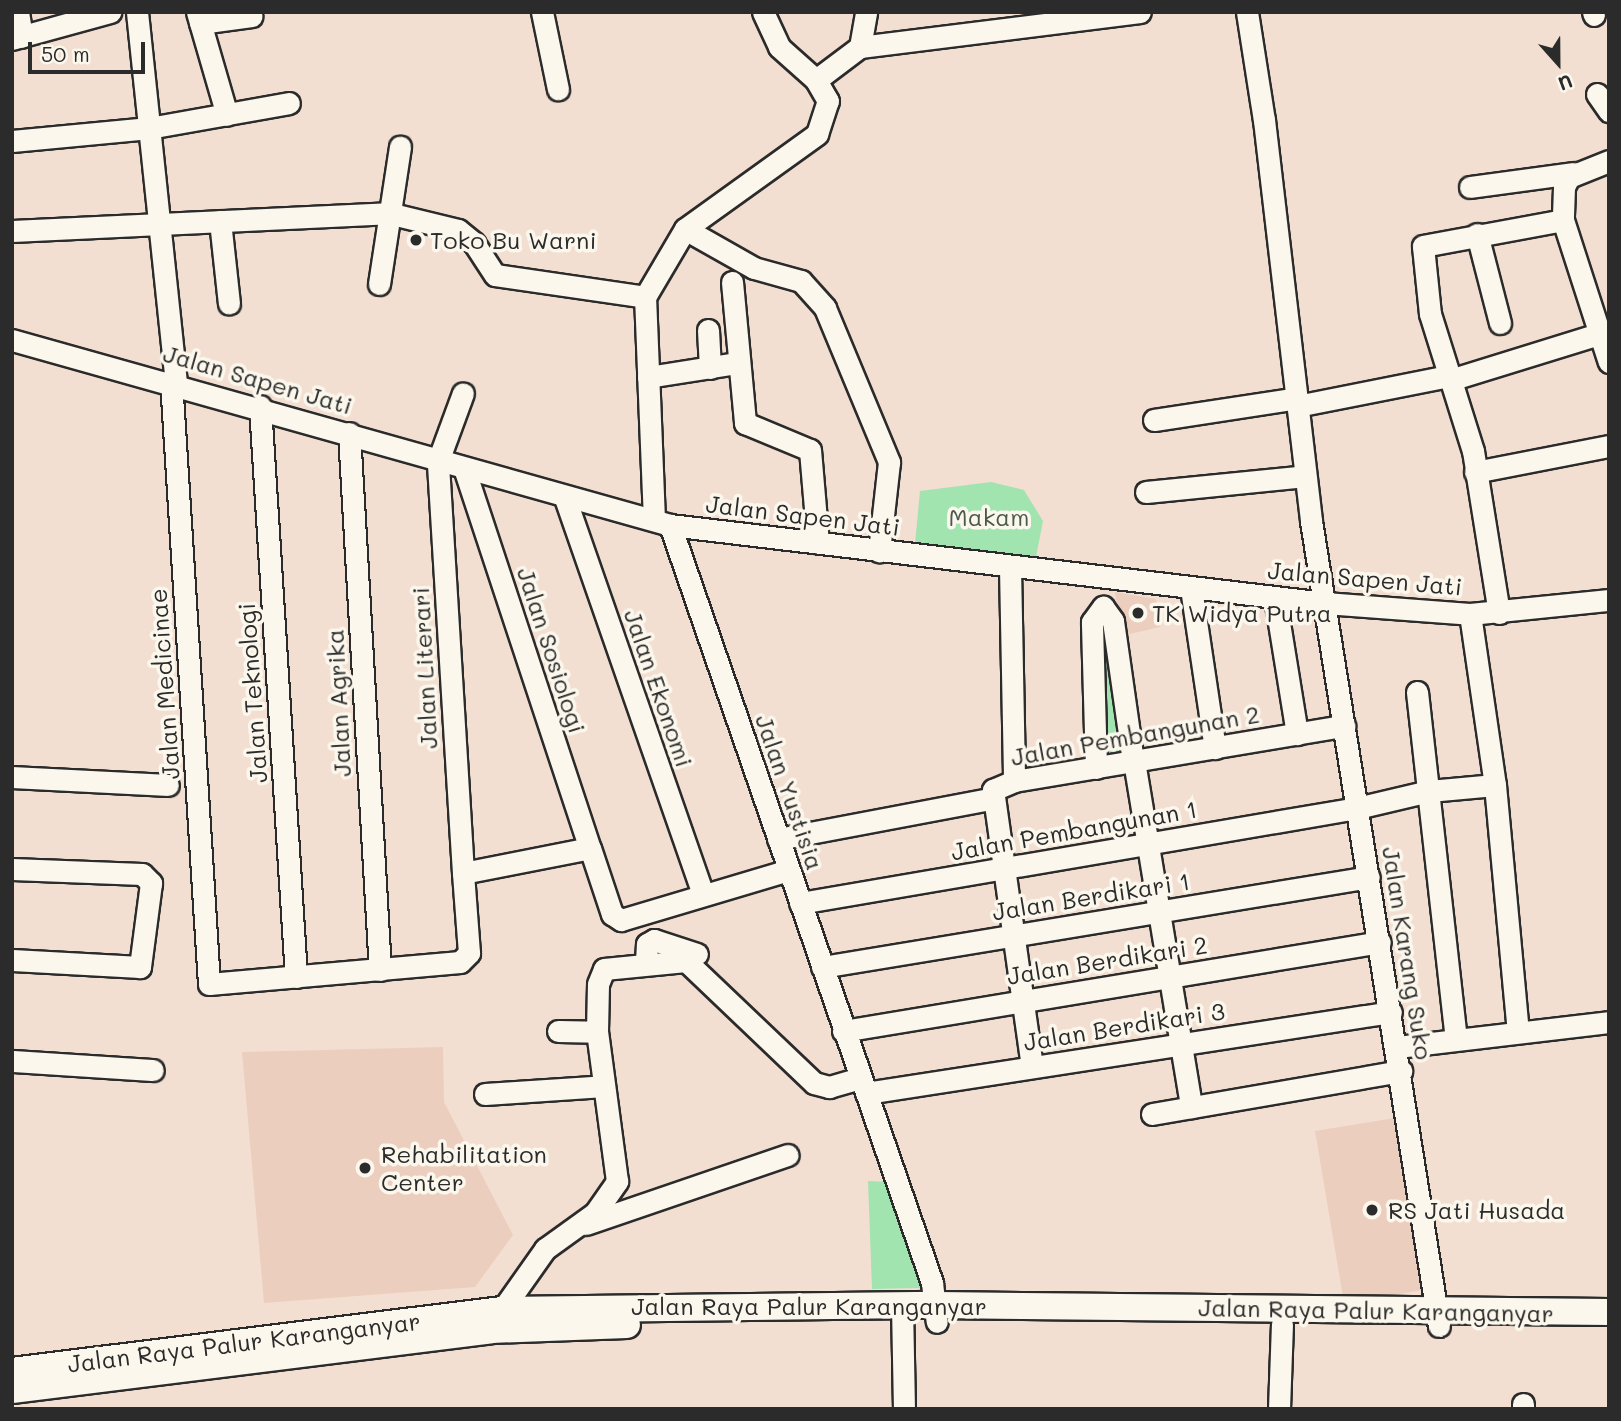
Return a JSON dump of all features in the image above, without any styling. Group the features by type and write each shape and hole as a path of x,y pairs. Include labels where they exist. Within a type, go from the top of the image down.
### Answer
{"main road":[{"name":"Jalan Raya Palur Karanganyar","path":"12,1371 502,1310 902,1314"},
{"name":"Jalan Raya Palur Karanganyar","path":"937,1313 1282,1324 1609,1312"},
{"name":"Jalan Raya Palur Karanganyar","path":"12,1390 491,1331 902,1314 1439,1318 1609,1325"}],"street":[{"path":"18,12 17,38 110,12"},
{"name":"Jalan Medicinae","path":"137,12 173,381 209,984 296,977"},
{"path":"542,12 558,89"},
{"path":"12,231 388,213 458,230 474,243 495,275 645,297 685,229 782,162 823,123 828,101 816,80 779,47 763,12"},
{"path":"860,47 866,12"},
{"path":"816,80 860,47 1140,12"},
{"path":"227,115 199,18 252,16"},
{"name":"Jalan Karang Suko","path":"1249,22 1305,477 1439,1318"},
{"path":"12,141 149,128 289,103"},
{"path":"379,284 400,147"},
{"path":"1470,187 1573,173 1609,161"},
{"path":"1573,173 1563,187 1563,220 1609,362"},
{"path":"1499,613 1475,472 1430,314 1423,246 1563,220"},
{"path":"220,221 229,304"},
{"path":"685,229 754,268 801,281 825,308 889,462 879,551"},
{"path":"1477,234 1500,323"},
{"path":"732,282 736,363 747,428 799,444 813,455 818,543"},
{"name":"Jalan Yustisia","path":"645,297 648,377 662,523 789,870 937,1313"},
{"path":"708,330 710,368"},
{"path":"1154,420 1297,402 1450,378 1599,334"},
{"name":"Jalan Sapen Jati","path":"12,340 173,381 565,498 662,523 1325,603 1470,614 1609,600"},
{"path":"648,377 736,363"},
{"path":"438,461 463,393"},
{"name":"Jalan Teknologi","path":"260,406 296,977"},
{"name":"Jalan Agrika","path":"349,433 380,970"},
{"path":"1475,472 1609,446"},
{"name":"Jalan Literari","path":"380,970 454,964 469,953 438,461"},
{"name":"Jalan Sosiologi","path":"464,468 616,919 703,895"},
{"path":"1146,492 1305,477"},
{"name":"Jalan Ekonomi","path":"565,498 703,895"},
{"path":"1010,567 1014,781"},
{"path":"1191,588 1215,748"},
{"path":"1275,598 1297,734"},
{"path":"1096,768 1092,622 1103,607 1113,621 1191,1107"},
{"path":"1470,614 1495,785 1518,1032"},
{"path":"1418,692 1456,1039"},
{"name":"Jalan Pembangunan 2","path":"778,839 990,799 993,790 1014,781 1344,726"},
{"path":"12,777 168,785"},
{"name":"Jalan Pembangunan 1","path":"800,903 1150,845 1357,808 1429,791 1495,785"},
{"path":"990,799 1032,1067"},
{"path":"463,873 590,848"},
{"path":"12,869 142,874 151,883 141,967 12,961"},
{"path":"703,895 789,870"},
{"name":"Jalan Berdikari 1","path":"822,967 1369,877"},
{"name":"Jalan Berdikari 2","path":"844,1031 1380,942"},
{"name":"Jalan Berdikari 3","path":"597,1032 602,970 646,955 695,965 814,1083 836,1086 860,1076 1032,1067 1391,1012"},
{"path":"296,977 380,970"},
{"path":"1397,1047 1609,1022"},
{"path":"502,1310 545,1249 610,1199 617,1181 597,1032 558,1031"},
{"path":"12,1062 153,1070"},
{"path":"1152,1114 1401,1072"},
{"path":"485,1094 604,1086"},
{"path":"571,1229 788,1155"},
{"path":"902,1314 904,1409"},
{"path":"1279,1409 1282,1324"}],"shaded area":[{"name":"TK Widya Putra","path":"1115,592 1156,599 1160,627 1121,636"},
{"name":"Rehabilitation Center","path":"443,1047 444,1102 513,1235 475,1287 264,1303 242,1052"},
{"name":"RS Jati Husada","path":"1401,1117 1429,1289 1344,1303 1315,1131"}],"green space":[{"name":"Makam","path":"991,482 1024,490 1043,521 1036,557 915,544 920,491"},
{"path":"1101,611 1128,757 1100,762"},
{"path":"868,1181 889,1182 921,1288 872,1289"}],"place":[{"name":"Toko Bu Warni","path":"416,240"},
{"name":"TK Widya Putra","path":"1138,613"},
{"name":"Rehabilitation Center","path":"365,1168"},
{"name":"RS Jati Husada","path":"1372,1210"}]}
